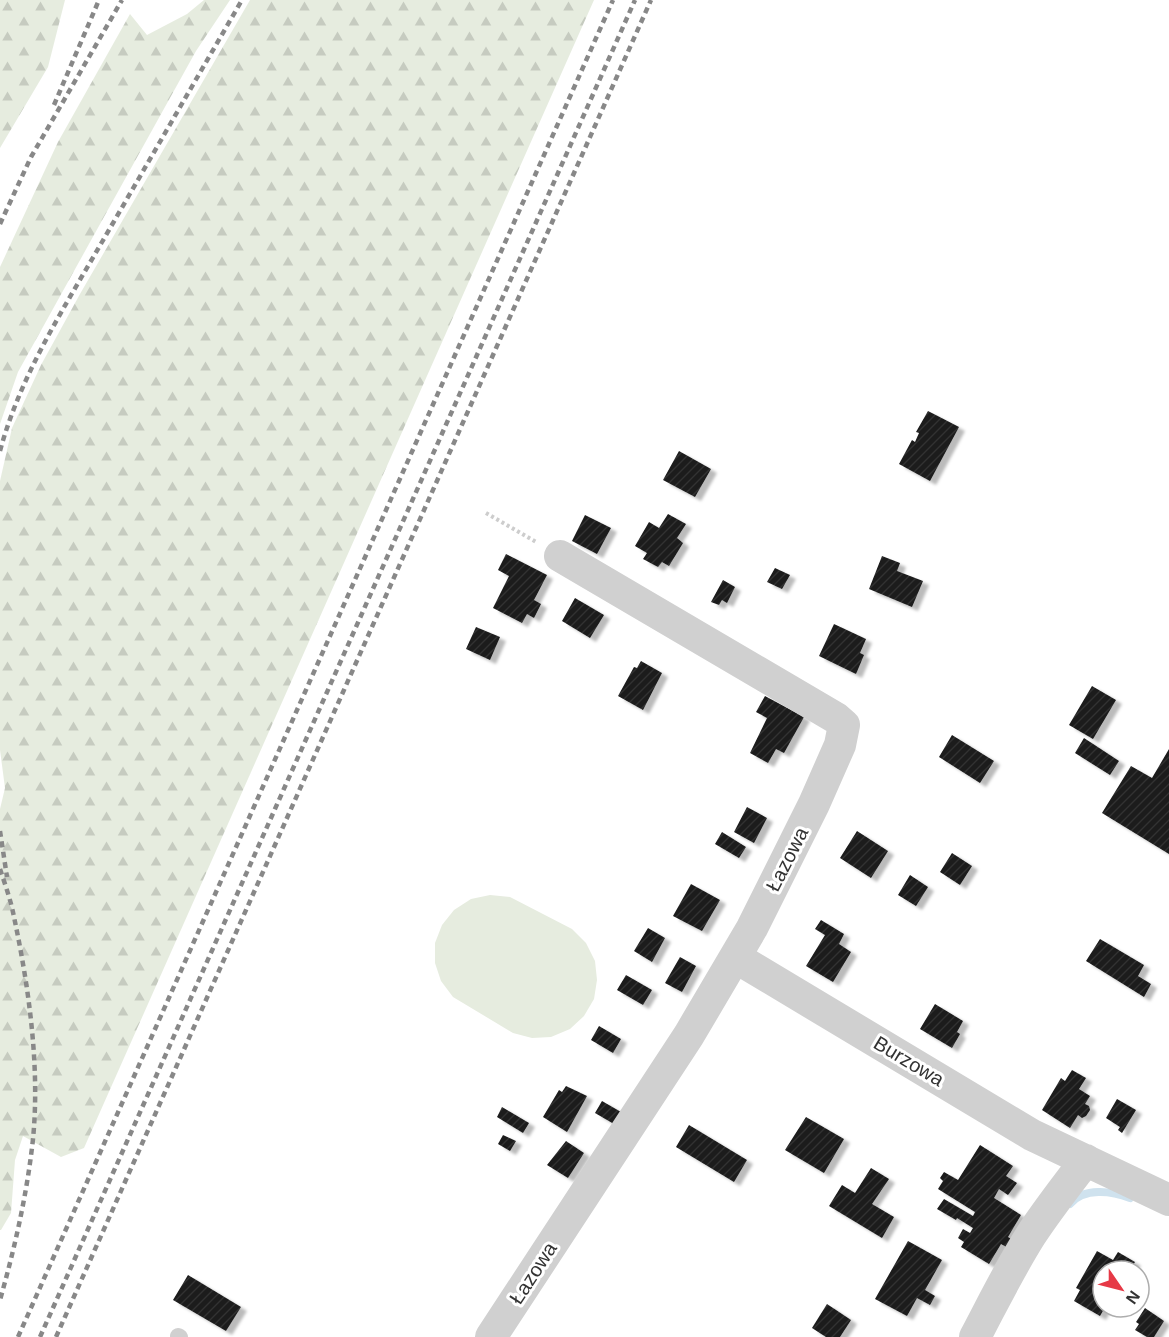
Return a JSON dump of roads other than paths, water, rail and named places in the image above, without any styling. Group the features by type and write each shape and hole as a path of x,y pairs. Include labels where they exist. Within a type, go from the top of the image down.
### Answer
{"street":[{"name":"Łazowa","path":"491,1337 688,1035 752,928 814,804 840,745 844,725 836,718 560,556"},
{"name":"Burzowa","path":"735,957 1032,1135 1169,1200"},
{"path":"975,1337 1030,1237 1053,1202 1086,1160"}],"waterway":[{"path":"1070,1204 1083,1195 1098,1192 1130,1198"}],"railway":[{"path":"54,105 99,0"},
{"path":"0,224 31,157 122,0"},
{"path":"0,451 19,396 44,343 242,0"},
{"path":"18,1337 613,0"},
{"path":"40,1337 635,0"},
{"path":"56,1337 651,0"},
{"path":"0,831 7,877"},
{"path":"0,869 13,911 24,972 32,1028 35,1084 33,1139 24,1200 0,1300"}]}
